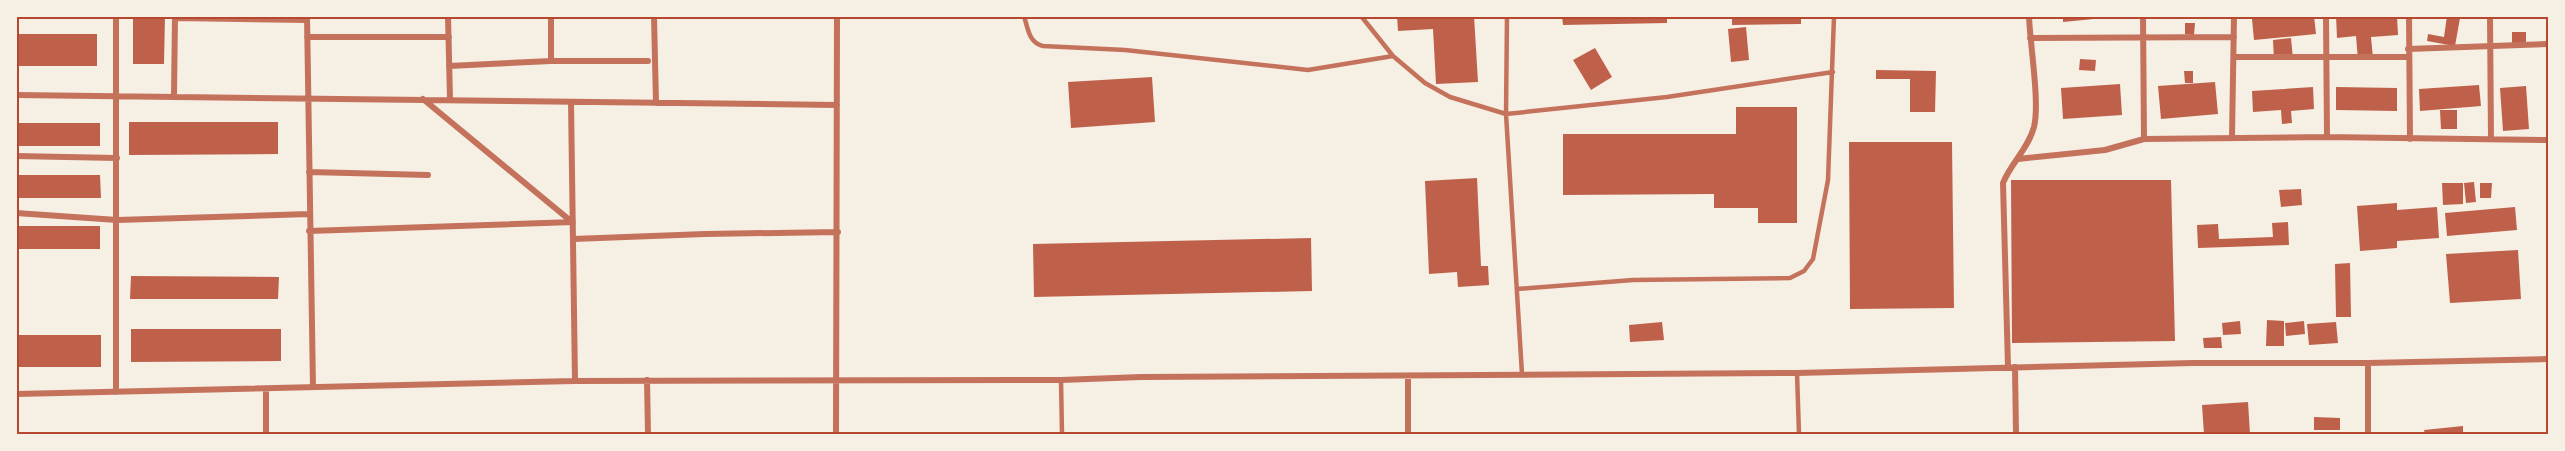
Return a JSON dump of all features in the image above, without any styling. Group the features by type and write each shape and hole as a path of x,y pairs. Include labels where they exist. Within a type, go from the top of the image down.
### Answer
{"street":[{"path":"116,16 116,392"},
{"path":"448,16 450,99"},
{"path":"551,16 551,61"},
{"path":"654,16 656,103"},
{"path":"836,435 837,16"},
{"path":"2016,435 2003,183 2008,170 2029,141 2034,126 2029,16"},
{"path":"2143,16 2144,139"},
{"path":"2232,137 2234,16"},
{"path":"2326,16 2327,137"},
{"path":"2409,16 2410,138"},
{"path":"2490,16 2491,139"},
{"path":"174,96 175,17 307,18 313,387"},
{"path":"307,37 449,37"},
{"path":"2030,38 2234,37"},
{"path":"2234,57 2327,57 2548,44"},
{"path":"449,66 551,61 648,61"},
{"path":"16,95 837,105"},
{"path":"423,99 573,222"},
{"path":"572,102 575,381"},
{"path":"2018,159 2105,150 2144,139 2327,137 2548,140"},
{"path":"16,156 117,158"},
{"path":"309,172 428,175"},
{"path":"16,213 117,220 309,214"},
{"path":"309,231 573,222"},
{"path":"573,239 838,232"},
{"path":"16,393 647,380 1060,380 1153,377 1797,373 2193,363 2368,363 2548,359"},
{"path":"2368,363 2368,435"},
{"path":"1408,376 1408,435"},
{"path":"647,380 648,435"},
{"path":"266,389 266,435"}],"lane":[{"path":"1024,16 1032,39 1036,44 1043,46 1125,50 1308,70 1393,56"},
{"path":"1361,16 1393,56 1425,83 1450,97 1506,114 1667,97 1833,72"},
{"path":"1507,16 1506,114 1522,374"},
{"path":"1517,289 1633,280 1790,278 1804,271 1813,259 1828,180 1834,16"},
{"path":"1797,373 1798,435"},
{"path":"1060,380 1062,435"}],"building":[{"path":"133,16 165,16 164,64 133,64"},
{"path":"1397,16 1474,16 1478,82 1436,84 1433,29 1398,31"},
{"path":"1562,16 1667,16 1667,23 1563,25"},
{"path":"1732,16 1801,16 1801,24 1732,25"},
{"path":"2063,16 2104,16 2104,18 2063,22"},
{"path":"2314,16 2316,34 2254,40 2252,19"},
{"path":"2336,16 2397,16 2398,35 2371,37 2373,58 2358,60 2356,36 2337,38"},
{"path":"2447,16 2460,18 2455,46 2427,41 2428,34 2444,37"},
{"path":"2185,23 2195,23 2194,35 2185,34"},
{"path":"1746,27 1749,60 1731,62 1728,29"},
{"path":"2512,32 2526,32 2526,44 2512,44"},
{"path":"16,34 97,34 97,66 16,66"},
{"path":"2291,38 2293,59 2274,60 2273,40"},
{"path":"1595,48 1612,77 1591,90 1573,60"},
{"path":"2080,59 2096,60 2095,71 2079,70"},
{"path":"1876,70 1936,71 1935,112 1910,112 1910,79 1876,79"},
{"path":"2184,71 2193,71 2193,83 2185,83"},
{"path":"1152,77 1155,122 1071,128 1068,82"},
{"path":"2215,82 2218,114 2161,119 2158,86"},
{"path":"2120,84 2122,115 2063,119 2061,88"},
{"path":"2479,85 2481,106 2420,111 2419,89"},
{"path":"2526,86 2529,129 2503,131 2500,88"},
{"path":"2313,87 2314,109 2291,111 2292,123 2282,124 2281,110 2253,112 2252,91"},
{"path":"2336,87 2397,88 2397,111 2336,110"},
{"path":"1736,107 1797,107 1797,223 1758,223 1758,208 1714,208 1714,194 1563,195 1563,134 1736,134"},
{"path":"2440,110 2457,110 2457,129 2441,129"},
{"path":"129,122 278,122 278,154 129,155"},
{"path":"16,123 100,123 100,146 16,146"},
{"path":"1849,142 1952,142 1954,308 1850,309"},
{"path":"16,175 100,175 101,198 16,198"},
{"path":"1477,178 1481,266 1488,266 1489,285 1458,287 1457,272 1429,274 1425,181"},
{"path":"2011,180 2171,180 2175,341 2012,343"},
{"path":"2474,182 2476,202 2466,203 2464,183"},
{"path":"2442,183 2463,183 2463,204 2443,205"},
{"path":"2480,183 2492,183 2491,198 2480,198"},
{"path":"2301,189 2302,205 2281,207 2279,190"},
{"path":"2397,203 2397,210 2437,207 2439,238 2397,241 2397,248 2360,251 2357,206"},
{"path":"2515,207 2517,230 2447,236 2445,213"},
{"path":"2288,222 2289,245 2198,248 2197,225 2218,224 2219,239 2273,237 2272,223"},
{"path":"16,226 100,226 100,249 16,249"},
{"path":"1311,238 1312,291 1034,297 1033,244"},
{"path":"2518,250 2521,299 2450,303 2446,254"},
{"path":"2350,263 2351,317 2336,317 2335,264"},
{"path":"131,276 279,277 278,299 130,299"},
{"path":"2267,320 2284,321 2284,346 2266,346"},
{"path":"2240,321 2241,334 2223,335 2222,323"},
{"path":"2304,321 2305,334 2286,336 2285,323"},
{"path":"1662,322 1664,340 1630,342 1629,325"},
{"path":"2336,322 2338,343 2309,345 2307,324"},
{"path":"131,329 281,329 281,361 131,362"},
{"path":"16,335 101,335 101,367 16,367"},
{"path":"2221,337 2222,348 2204,348 2203,338"},
{"path":"2248,402 2250,434 2204,434 2202,405"},
{"path":"2314,417 2340,418 2340,430 2314,430"},
{"path":"2463,426 2463,434 2425,434 2424,430"}]}
